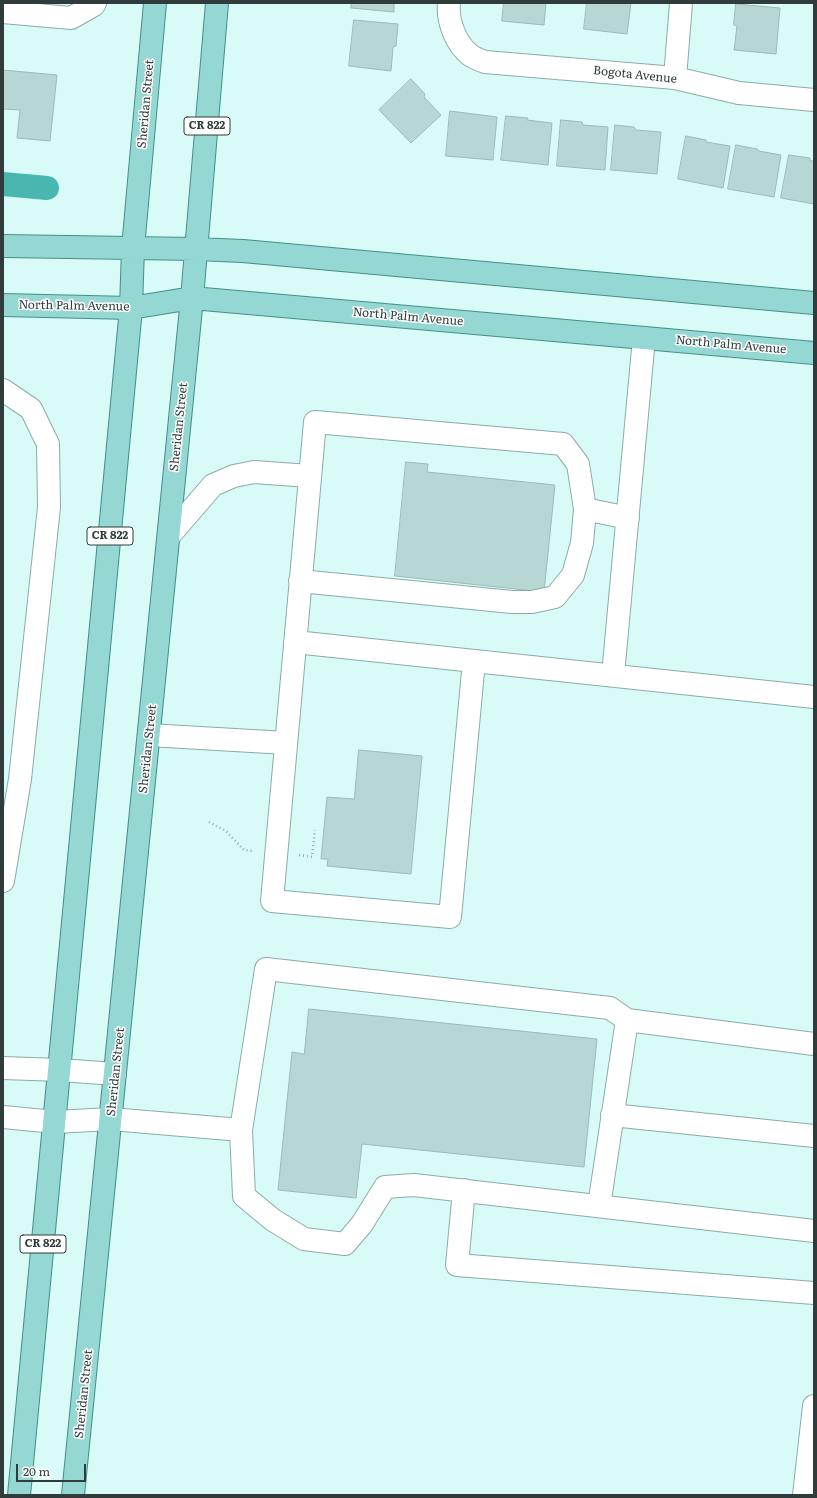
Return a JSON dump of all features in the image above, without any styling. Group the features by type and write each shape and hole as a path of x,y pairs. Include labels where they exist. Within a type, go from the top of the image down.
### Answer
{"main road":[{"name":"Sheridan Street","path":"19,1495 131,308 133,248 155,3"},
{"name":"Sheridan Street","path":"73,1495 192,298 217,3"},
{"path":"3,246 243,251 814,302"},
{"name":"North Palm Avenue","path":"3,304 131,308 192,298 814,353"}],"street":[{"name":"Bogota Avenue","path":"449,3 448,8 452,29 460,46 471,56 485,62 675,78 738,93 814,100"},
{"path":"675,78 681,3"},
{"path":"3,12 71,18 95,4"},
{"path":"613,675 644,338"},
{"path":"3,390 31,409 48,444 50,507 20,778 3,881"},
{"path":"300,581 512,602 532,602 555,596 573,575 582,543 585,509 578,464 563,444 315,422 300,581 272,901 450,917 474,661"},
{"path":"169,536 213,485 234,476 254,472 310,476"},
{"path":"585,509 628,518"},
{"path":"295,642 814,697"},
{"path":"149,735 286,743"},
{"path":"814,1044 627,1020 610,1008 266,969 241,1130 244,1196 273,1220 304,1239 345,1244 362,1224 385,1187 414,1185 814,1231"},
{"path":"599,1206 627,1020"},
{"path":"3,1068 116,1074"},
{"path":"612,1115 814,1136"},
{"path":"3,1117 55,1122 111,1119 241,1130"},
{"path":"464,1190 457,1265 814,1293"},
{"path":"804,1495 814,1406"}],"path":[{"path":"209,822 226,832 244,850 258,852"}],"building":[{"path":"352,3 394,3 394,12 351,8"},
{"path":"504,3 546,3 544,25 502,21"},
{"path":"587,3 631,3 627,34 584,29"},
{"path":"736,4 780,8 776,54 734,50 737,26 734,25"},
{"path":"354,20 398,24 396,46 393,47 391,71 349,66"},
{"path":"3,70 57,75 50,141 17,138 20,110 3,109"},
{"path":"411,79 425,94 424,97 441,115 411,143 379,110"},
{"path":"450,111 497,117 493,160 446,156"},
{"path":"506,116 528,118 527,120 552,123 548,165 501,160"},
{"path":"561,120 582,122 583,125 608,127 605,170 557,166"},
{"path":"615,125 634,127 636,130 661,132 657,174 611,170"},
{"path":"686,136 706,140 706,142 730,146 723,188 678,179"},
{"path":"736,145 781,155 774,197 728,189"},
{"path":"789,155 810,158 810,161 814,161 814,204 781,198"},
{"path":"406,462 428,464 427,472 555,485 544,592 395,576"},
{"path":"359,750 422,756 411,874 327,866 328,859 321,859 327,797 354,799"},
{"path":"309,1009 597,1039 584,1167 362,1144 356,1198 278,1190 292,1052 304,1054"}],"waterway":[{"path":"3,184 47,188"}]}
